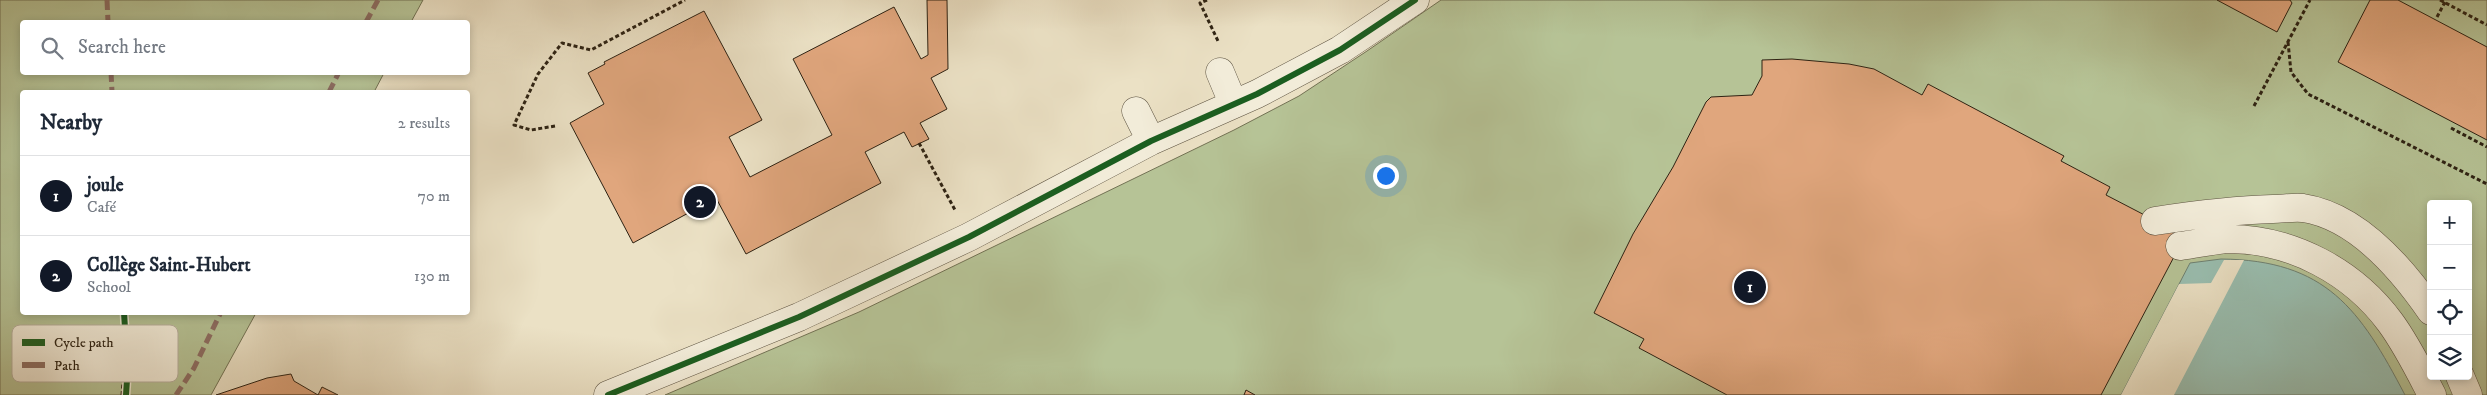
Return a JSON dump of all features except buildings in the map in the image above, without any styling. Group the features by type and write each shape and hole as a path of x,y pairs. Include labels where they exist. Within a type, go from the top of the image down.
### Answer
{"street":[{"path":"608,395 799,317 951,246 1151,141 1233,103 1257,94 1340,50 1414,0"},
{"path":"1220,72 1233,103"},
{"path":"1136,111 1151,141"},
{"path":"2155,221 2232,210 2303,208 2338,220 2360,235 2393,263 2427,306"},
{"path":"2180,246 2228,239 2265,242 2301,253 2338,271 2390,321 2413,357 2432,395"},
{"path":"2462,380 2468,395"}],"path":[{"path":"555,126 531,130 514,125 538,74 562,43 591,50 684,0"},
{"path":"2254,106 2310,0"},
{"path":"2440,0 2487,25"},
{"path":"2437,17 2445,1"},
{"path":"2288,42 2292,72 2308,94 2487,184"},
{"path":"2451,128 2487,147"},
{"path":"919,143 958,215"},
{"path":"122,395 123,382"}],"shaded area":[{"path":"0,0 423,0 412,20 20,20 20,75 383,75 375,90 20,90 20,315 255,315 211,395 0,395"},
{"path":"1441,0 2487,0 2487,395 665,395 859,312 1234,130 1299,96"},
{"path":"2221,259 2257,262 2288,269 2313,280 2336,295 2355,314 2372,338 2405,395 2121,395 2190,263"}],"pier":[{"path":"2224,260 2244,260 2174,395 2121,395 2179,284 2211,283"}],"marked path":[{"path":"107,0 108,20"},
{"path":"367,20 378,0"},
{"path":"111,75 112,90"},
{"path":"330,90 338,75"},
{"path":"176,395 194,368 220,315"}],"cycle path":[{"path":"608,395 799,317 969,237 1151,141 1257,94 1340,50 1415,0"},
{"path":"124,315 125,325"},
{"path":"126,395 127,382"}],"place":[{"name":"Collège Saint-Hubert","path":"700,202"},
{"name":"joule","path":"1750,287"}]}
